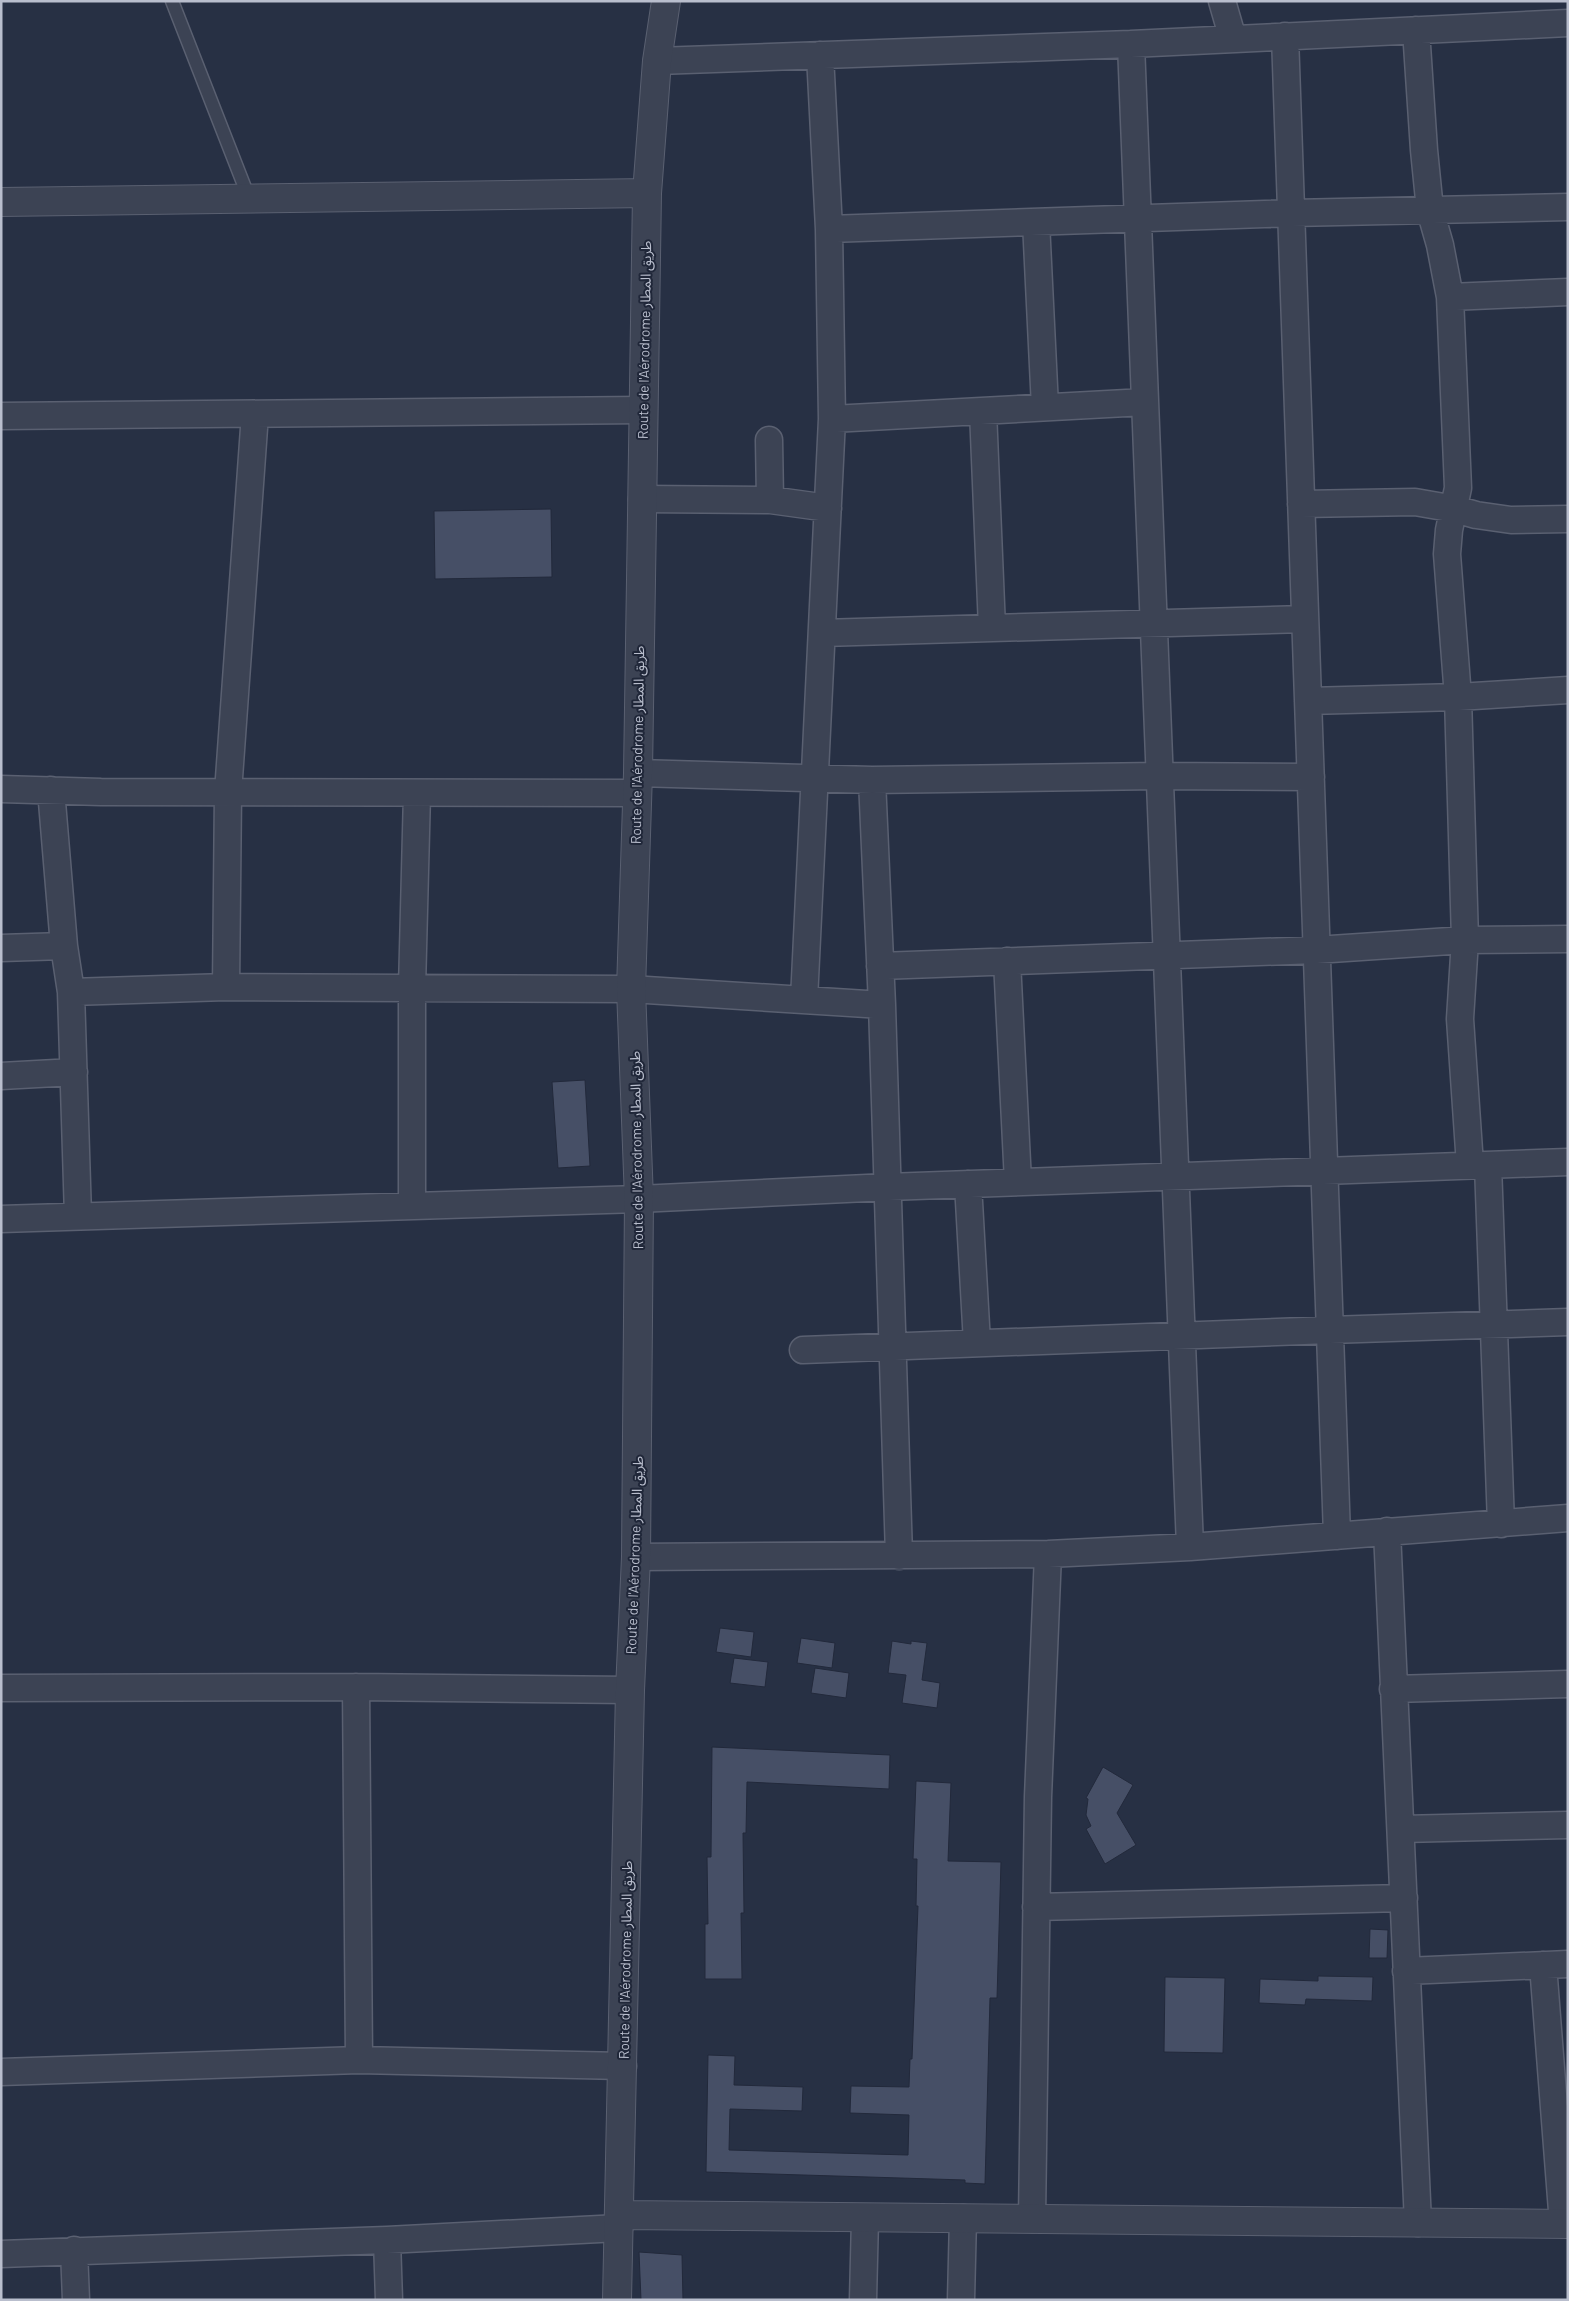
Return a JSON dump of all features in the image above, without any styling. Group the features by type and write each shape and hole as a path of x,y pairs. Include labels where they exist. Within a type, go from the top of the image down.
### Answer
{"street":[{"name":"Route de l'Aérodrome طريق المطار","path":"617,2300 630,1690 636,1557 639,1199 631,989 637,783 647,193 658,61 666,1"},
{"path":"1222,1 1233,38"},
{"path":"658,61 1131,44 1568,23"},
{"path":"1416,30 1430,210 1440,245 1450,296 1458,488 1449,530 1447,554 1458,697 1465,940 1460,1019 1479,1165 1494,1325 1500,1524"},
{"path":"1285,36 1316,950 1326,1171 1336,1536"},
{"path":"1131,44 1154,624 1158,776 1167,955 1190,1547"},
{"path":"804,1000 832,419 829,229 820,55"},
{"path":"1,202 647,193"},
{"path":"829,229 1292,213 1568,207"},
{"path":"1036,222 1045,407"},
{"path":"1450,296 1568,292"},
{"path":"832,419 1145,402"},
{"path":"1,416 643,410"},
{"path":"983,411 992,628"},
{"path":"226,987 228,792 255,414"},
{"path":"769,440 770,500"},
{"path":"642,499 770,500 828,508"},
{"path":"1301,504 1415,502 1476,515 1511,520 1568,519"},
{"path":"822,633 1305,619"},
{"path":"1308,701 1458,697 1568,690"},
{"path":"1,789 101,792 418,793 637,783 814,779 872,780 1158,776 1311,777"},
{"path":"872,780 882,1005 891,1347 899,1556"},
{"path":"51,790 64,946 71,992 78,1216"},
{"path":"412,1206 412,988 418,793"},
{"path":"880,966 1316,950 1465,940 1568,939"},
{"path":"1,948 64,946"},
{"path":"1007,961 1018,1182"},
{"path":"71,992 226,987 631,989 882,1005"},
{"path":"1,1076 74,1072"},
{"path":"1,1219 639,1199 888,1187 1568,1162"},
{"path":"968,1184 977,1343"},
{"path":"803,1350 1568,1322"},
{"path":"636,1557 1048,1554 1190,1547 1568,1518"},
{"path":"1387,1531 1393,1688 1402,1829 1406,1971 1418,2223"},
{"path":"1032,2219 1038,1797 1048,1554"},
{"path":"1393,1688 1568,1684"},
{"path":"1,1688 356,1687 630,1690"},
{"path":"356,1687 360,2060"},
{"path":"1402,1829 1568,1824"},
{"path":"1036,1907 1404,1898"},
{"path":"1,2254 387,2240 620,2222 963,2218 1566,2224 1555,1965 1406,1971"},
{"path":"1,2072 360,2060 623,2066"},
{"path":"864,2300 865,2218"},
{"path":"961,2300 963,2218"},
{"path":"387,2240 389,2300"},
{"path":"74,2250 76,2300"}],"lane":[{"path":"172,1 249,198"}],"building":[{"path":"551,509 552,577 435,579 434,511"},
{"path":"585,1080 590,1166 558,1168 552,1082"},
{"path":"720,1628 754,1632 751,1657 716,1652"},
{"path":"801,1638 835,1643 832,1668 797,1663"},
{"path":"892,1641 911,1644 911,1641 927,1643 922,1680 940,1683 937,1708 902,1703 906,1675 888,1673"},
{"path":"734,1658 768,1662 765,1687 730,1683"},
{"path":"815,1668 849,1673 846,1698 811,1693"},
{"path":"712,1747 890,1755 889,1789 747,1782 746,1833 743,1833 744,1913 741,1913 742,1979 705,1979 705,1924 708,1924 707,1857 711,1857"},
{"path":"1103,1767 1133,1785 1117,1813 1136,1845 1105,1864 1086,1829 1091,1826 1086,1815 1088,1799 1086,1798"},
{"path":"916,1781 951,1783 948,1861 1001,1862 997,1998 990,1998 985,2184 965,2183 965,2180 706,2172 708,2055 735,2056 734,2085 803,2087 802,2111 730,2109 729,2150 908,2155 909,2115 850,2113 851,2086 909,2087 910,2059 912,2059 918,1906 916,1906 917,1859 913,1859"},
{"path":"1370,1929 1388,1930 1387,1958 1369,1958"},
{"path":"1318,1976 1373,1977 1372,2001 1306,1999 1305,2005 1259,2003 1260,1979 1318,1981"},
{"path":"1165,1977 1225,1978 1223,2053 1164,2052"},
{"path":"639,2252 682,2255 683,2300 641,2300"}]}
